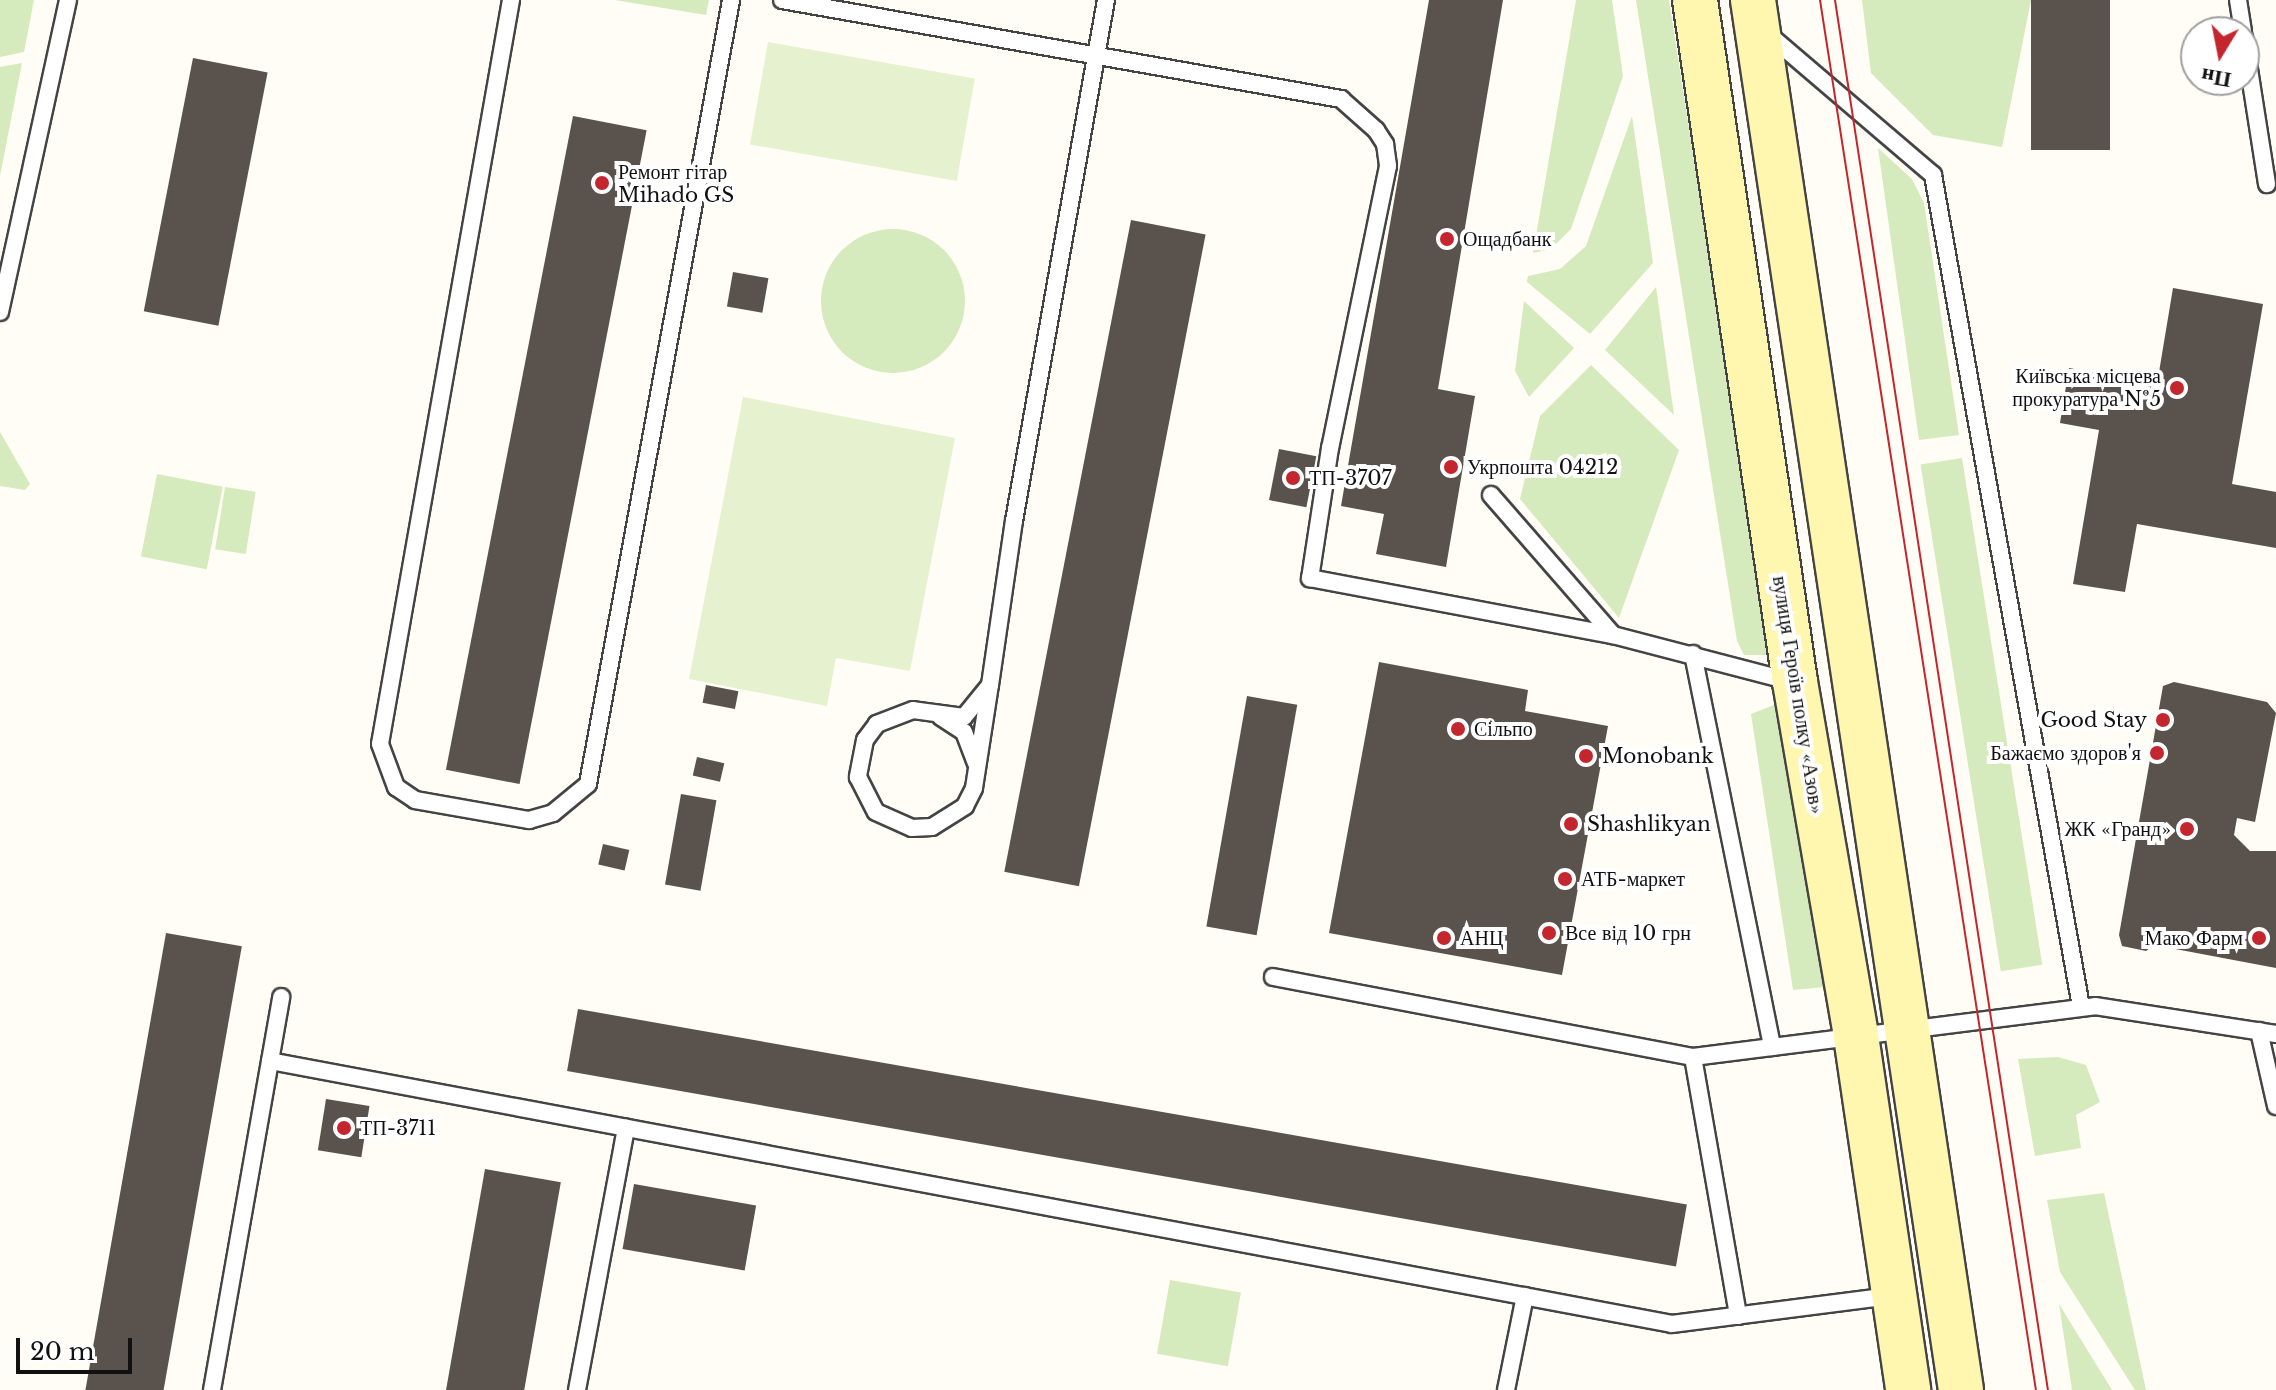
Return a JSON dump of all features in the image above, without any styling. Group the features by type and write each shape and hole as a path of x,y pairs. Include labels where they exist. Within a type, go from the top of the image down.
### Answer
{"main road":[{"name":"вулиця Героїв полку «Азов»","path":"1695,0 1795,682 1856,1036 1908,1390"},
{"path":"1754,12 1961,1390"}],"lane":[{"path":"0,312 68,0"},
{"path":"511,0 380,744 396,787 415,800 529,820 553,813 588,784 731,0"},
{"path":"782,0 1341,99 1365,118 1385,144 1388,166 1330,448 1310,578 1613,635 1795,682"},
{"path":"990,685 964,717 932,711 894,714 865,740 858,777 876,812 912,828 932,827 965,806 977,769 1106,0"},
{"path":"1754,12 1933,175 2081,1007"},
{"path":"2253,96 2267,184"},
{"path":"1491,495 1613,635"},
{"path":"1693,654 1772,1047"},
{"path":"932,711 964,732 977,769"},
{"path":"1273,977 1693,1057 2081,1007 2268,1032 2276,1106"},
{"path":"212,1390 281,997"},
{"path":"1693,1057 1738,1316"},
{"path":"270,1061 1672,1324 1894,1295"},
{"path":"577,1390 626,1128"},
{"path":"1506,1390 1525,1296"}],"green space":[{"path":"0,0 34,0 24,52 0,57"},
{"path":"615,0 709,0 706,15"},
{"path":"1576,0 1612,0 1623,76 1571,229 1551,249 1533,253"},
{"path":"1636,0 1669,0 1771,655 1744,655 1737,641"},
{"path":"1862,0 2031,0 2002,147 1933,135 1871,73"},
{"path":"768,42 975,78 957,181 750,144"},
{"path":"22,63 0,176 0,67"},
{"path":"1632,116 1653,263 1590,334 1527,282 1528,276 1560,269 1586,246"},
{"path":"1878,148 1912,179 1924,203 1959,435 1919,440"},
{"path":"893,229 921,234 944,250 960,273 965,301 960,329 944,352 921,368 893,373 865,368 842,352 826,329 821,301 826,273 842,250 865,234"},
{"path":"1656,287 1674,415 1605,350"},
{"path":"1524,301 1574,348 1529,397 1515,371"},
{"path":"1591,365 1679,450 1619,618 1520,499 1540,416"},
{"path":"743,397 955,438 910,671 836,658 827,706 689,679"},
{"path":"0,432 30,484 25,490 0,486"},
{"path":"1962,458 2042,965 2001,971 1921,465"},
{"path":"157,474 223,487 207,569 141,556"},
{"path":"225,487 256,492 246,554 215,549"},
{"path":"1774,705 1825,987 1793,990 1751,714"},
{"path":"2058,1057 2086,1065 2100,1102 2076,1115 2081,1148 2035,1156 2018,1059"},
{"path":"2104,1193 2146,1390 2135,1390 2060,1272 2047,1200"},
{"path":"1170,1280 1241,1293 1228,1366 1157,1354"},
{"path":"2059,1304 2112,1390 2072,1390"}],"building":[{"path":"1429,0 1503,0 1438,389 1475,396 1446,567 1376,554 1384,514 1341,506"},
{"path":"2031,0 2110,0 2110,150 2031,150"},
{"path":"193,58 268,73 218,326 144,311"},
{"path":"573,116 647,130 520,784 446,770"},
{"path":"1131,220 1206,235 1079,886 1004,872"},
{"path":"733,272 768,278 762,313 727,306"},
{"path":"2173,288 2263,304 2232,484 2276,492 2276,548 2137,524 2125,592 2073,584 2099,430 2060,423 2069,368 2157,384"},
{"name":"ТП-3707","path":"1279,449 1316,456 1306,507 1269,500"},
{"path":"1379,662 1528,690 1525,711 1608,726 1562,975 1329,933"},
{"name":"ЖК «Гранд»","path":"2174,682 2267,702 2276,713 2255,822 2237,818 2234,835 2250,851 2276,851 2276,968 2154,945 2146,951 2122,946 2119,935 2163,686"},
{"path":"706,685 738,691 735,709 703,703"},
{"path":"1247,696 1297,705 1257,935 1206,926"},
{"path":"697,757 724,763 720,782 693,776"},
{"path":"681,794 716,800 700,891 665,885"},
{"path":"603,844 629,850 625,871 598,864"},
{"path":"166,933 242,946 164,1390 85,1390"},
{"path":"578,1009 1687,1205 1676,1267 567,1071"},
{"name":"ТП-3711","path":"326,1099 369,1106 361,1157 318,1150"},
{"path":"485,1169 561,1182 524,1390 446,1390"},
{"path":"634,1184 756,1206 745,1271 623,1249"}],"tram line":[{"path":"1820,0 2036,1390"},
{"path":"1835,0 2048,1390"}],"place":[{"name":"Ремонт гітар Mihado GS","path":"602,183"},
{"name":"Ощадбанк","path":"1447,239"},
{"name":"Київська місцева прокуратура №5","path":"2177,388"},
{"name":"Укрпошта 04212","path":"1451,467"},
{"name":"ТП-3707","path":"1293,478"},
{"name":"Good Stay","path":"2163,720"},
{"name":"Сільпо","path":"1458,729"},
{"name":"Бажаємо здоров'я","path":"2157,753"},
{"name":"Monobank","path":"1586,756"},
{"name":"Shashlikyan","path":"1571,824"},
{"name":"ЖК «Гранд»","path":"2187,829"},
{"name":"АТБ-маркет","path":"1565,879"},
{"name":"Все від 10 грн","path":"1549,933"},
{"name":"АНЦ","path":"1444,938"},
{"name":"Мако Фарм","path":"2259,938"},
{"name":"ТП-3711","path":"344,1128"}]}
